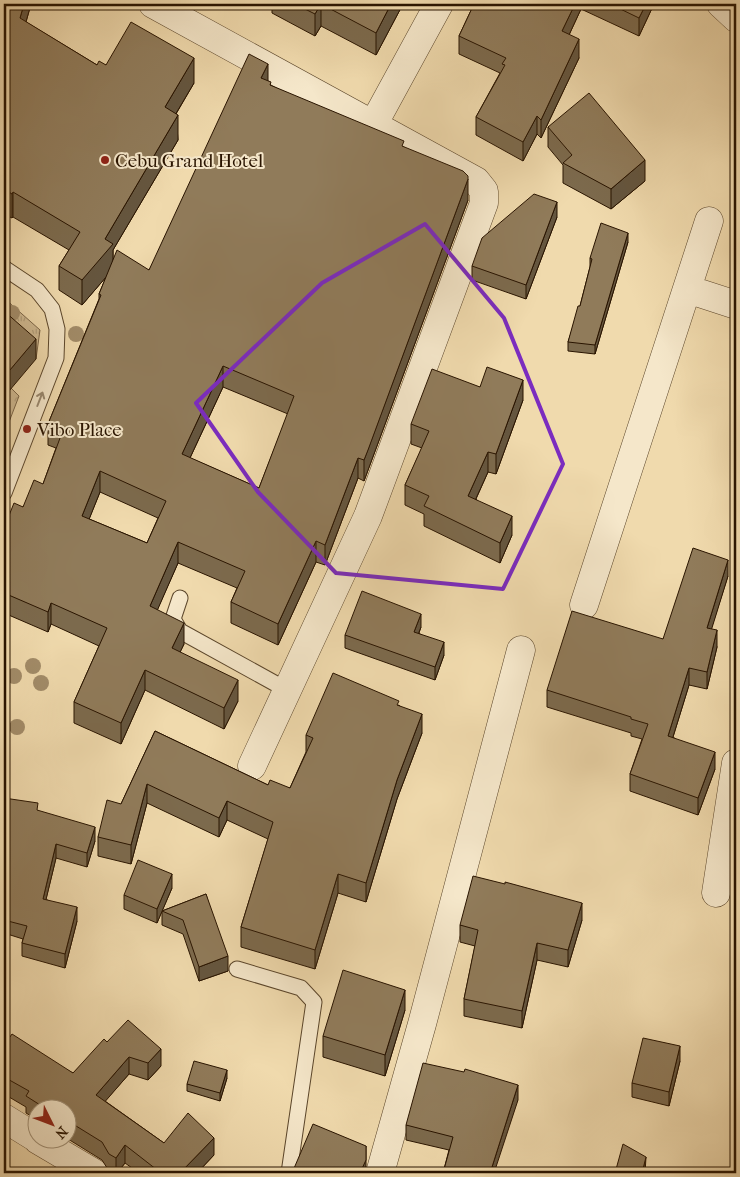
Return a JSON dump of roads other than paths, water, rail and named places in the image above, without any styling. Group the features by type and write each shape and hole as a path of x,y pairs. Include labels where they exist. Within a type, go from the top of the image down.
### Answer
{"street":[{"path":"153,4 476,180 484,190 484,203 368,516 252,766"},
{"path":"374,126 439,4"},
{"path":"721,4 736,18"},
{"path":"584,605 709,221"},
{"path":"687,289 736,304"},
{"path":"380,1173 422,1024 521,650"},
{"path":"716,893 736,764"},
{"path":"4,1118 28,1133"},
{"path":"56,1150 94,1173"}],"lane":[{"path":"4,268 37,290 52,309 57,329 56,358 4,494"},
{"path":"180,598 173,619 180,631 287,690"},
{"path":"237,968 301,988 314,1002 289,1173"}],"place":[{"name":"Cebu Grand Hotel","path":"105,160"},
{"name":"Vibo Place","path":"27,429"}]}
